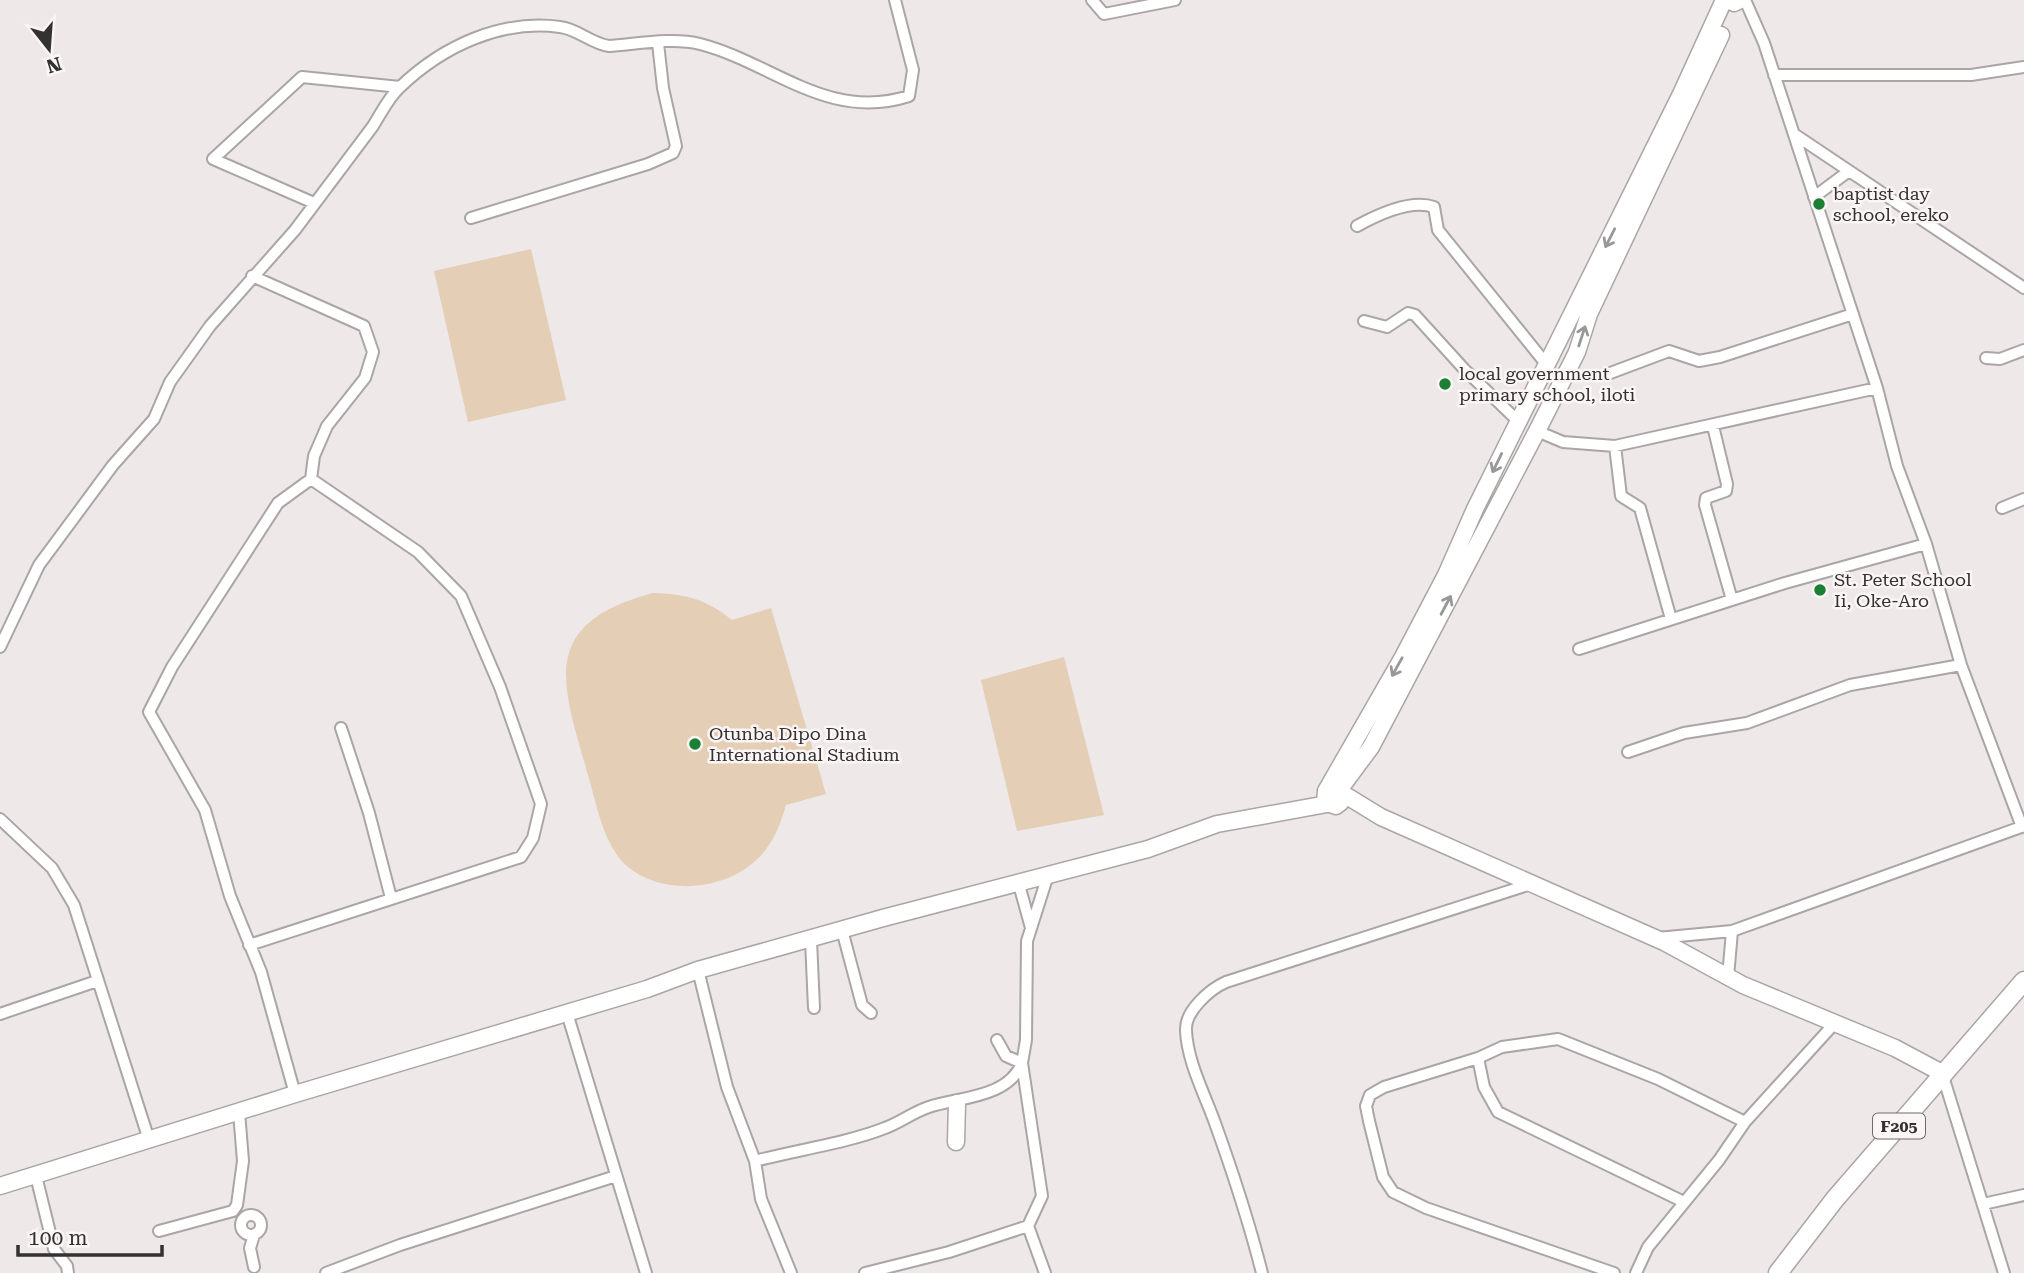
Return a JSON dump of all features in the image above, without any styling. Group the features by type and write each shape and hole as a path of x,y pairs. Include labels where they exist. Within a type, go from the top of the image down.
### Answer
{"main road":[{"name":"F205","path":"1778,1273 1835,1199 2024,981"}],"street":[{"path":"0,648 39,565 113,465 154,419 170,382 210,326 295,230 400,87 451,51 480,35 509,27 561,27 572,30 596,44 609,46 698,43 740,58 791,84 853,104 895,100 909,96 913,70 895,0"},
{"path":"1093,0 1104,14 1175,0"},
{"path":"1652,939 1732,931 2023,827 1961,666 1926,544 1897,466 1877,388 1764,43 1734,0"},
{"path":"1334,797 1350,753 1427,610 1714,27 1734,0"},
{"path":"1334,797 1371,747 1577,352 1589,314 1700,81 1734,0"},
{"path":"471,218 648,164 673,153 676,146 663,88 658,43"},
{"path":"1774,75 1971,75 2024,67"},
{"path":"314,203 213,159 237,133 302,76 400,87"},
{"path":"1794,134 2024,288"},
{"path":"1814,197 1849,171"},
{"path":"1357,226 1377,215 1400,209 1426,204 1434,207 1438,230 1547,365"},
{"path":"252,276 364,326 373,352 365,378 327,426 314,456 311,479 278,503 172,667 149,712 205,810 230,896 261,972 295,1094"},
{"path":"1364,321 1387,327 1408,313 1415,315 1464,369 1519,422"},
{"path":"1605,375 1669,351 1699,361 1720,357 1853,314"},
{"path":"1986,358 2000,359 2024,350"},
{"path":"1537,431 1563,442 1615,446 1877,388"},
{"path":"1713,426 1727,484 1726,491 1706,498 1705,505 1732,600"},
{"path":"1615,446 1621,496 1640,508 1671,619"},
{"path":"249,945 520,857 533,838 541,804 500,687 461,596 418,552 311,479"},
{"path":"2002,508 2024,499"},
{"path":"1578,649 1732,600 1926,544"},
{"path":"1629,752 1684,733 1747,723 1850,685 1961,666"},
{"path":"341,728 369,813 391,898"},
{"path":"0,1186 567,1013 698,970 1018,881 1148,849 1217,824 1334,797 1664,942 1728,977 1895,1048 1942,1073 2004,1273"},
{"path":"0,820 61,881 74,905 149,1140"},
{"path":"1045,1273 1028,1226 1042,1196 1022,1063 1026,1040 1027,942 1043,883 1048,874"},
{"path":"1018,881 1031,928"},
{"path":"1262,1273 1247,1216 1193,1063 1186,1029 1189,1016 1211,990 1226,982 1531,884"},
{"path":"842,930 862,1004 870,1013"},
{"path":"1728,977 1732,931"},
{"path":"811,940 814,1008"},
{"path":"698,970 727,1087 755,1161 761,1199 791,1273"},
{"path":"0,1014 97,981"},
{"path":"567,1013 646,1273"},
{"path":"1636,1273 1648,1247 1719,1160 1745,1122 1834,1024"},
{"path":"1614,1273 1405,1199 1388,1186 1366,1106 1370,1096 1384,1087 1478,1058 1502,1047 1558,1039 1658,1079 1745,1122"},
{"path":"997,1040 1006,1056 1016,1063 1022,1063"},
{"path":"1478,1058 1484,1087 1498,1112 1684,1202"},
{"path":"755,1161 887,1128 931,1106 957,1102 1004,1083 1016,1074 1022,1063"},
{"path":"956,1142 957,1102"},
{"path":"233,1211 242,1187 239,1112"},
{"path":"36,1176 54,1249 67,1266 68,1273"},
{"path":"333,1272 400,1245 617,1176"},
{"path":"1983,1204 2024,1195"},
{"path":"159,1231 233,1211 243,1217 240,1228 248,1235 254,1235 250,1248 254,1267"},
{"path":"865,1273 949,1252 1028,1226"}],"shaded area":[{"path":"531,249 566,400 468,422 434,271"},
{"name":"Otunba Dipo Dina International Stadium","path":"653,593 695,599 732,620 771,608 826,794 786,805 771,842 750,865 717,882 698,886 679,886 643,877 619,858 612,848 598,811 571,713 567,661 575,640 590,622 616,606"},
{"path":"1064,657 1104,815 1017,831 981,680"}],"place":[{"name":"baptist day school, ereko","path":"1819,204"},
{"name":"local government primary school, iloti","path":"1445,384"},
{"name":"St. Peter School Ii, Oke-Aro","path":"1820,590"},
{"name":"Otunba Dipo Dina International Stadium","path":"695,744"}]}
